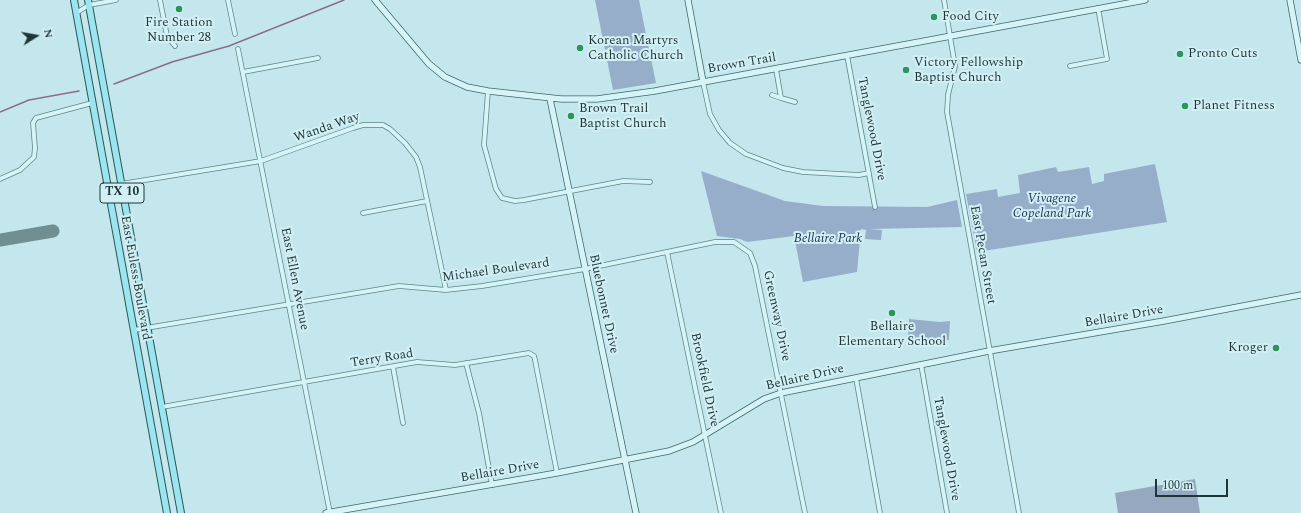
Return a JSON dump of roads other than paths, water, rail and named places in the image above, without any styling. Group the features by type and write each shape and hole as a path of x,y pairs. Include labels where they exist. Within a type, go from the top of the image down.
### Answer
{"main road":[{"name":"East Euless Boulevard","path":"74,0 167,513"},
{"name":"East Euless Boulevard","path":"88,3 181,513"}],"street":[{"path":"76,13 88,3 116,0"},
{"path":"160,0 168,36 175,46"},
{"path":"228,0 235,34"},
{"name":"Brown Trail","path":"375,0 439,73 467,87 550,99 597,99 619,97 1145,0"},
{"path":"688,0 710,114 719,130 730,143 746,154 794,170 853,175 869,173"},
{"name":"East Pecan Street","path":"944,0 955,66 948,95 947,112 1019,513"},
{"path":"1290,0 1299,33 1301,60"},
{"path":"1070,66 1107,59 1098,8"},
{"name":"East Ellen Avenue","path":"238,50 305,382 328,513"},
{"name":"Tanglewood Drive","path":"847,55 875,207"},
{"path":"243,72 318,58"},
{"path":"776,69 781,98"},
{"path":"488,91 484,145 493,181 500,196 506,200 515,201 623,181 650,182"},
{"path":"772,95 795,102"},
{"name":"Bluebonnet Drive","path":"550,99 636,513"},
{"path":"0,179 17,172 34,158 35,148 33,123 36,118 92,103"},
{"name":"Wanda Way","path":"121,184 261,161 353,128 378,124 390,129 405,143 416,157 446,290"},
{"path":"363,213 427,201"},
{"name":"Michael Boulevard","path":"134,330 399,286 446,290 585,268 722,241 734,242 741,246"},
{"name":"Greenway Drive","path":"741,246 750,253 755,266 805,513"},
{"name":"Brookfield Drive","path":"667,252 721,513"},
{"name":"Bellaire Drive","path":"328,513 557,473 678,448 705,434 757,402 781,393 989,351 1177,319 1301,295"},
{"name":"Terry Road","path":"162,407 417,362 443,365 530,353 534,356 557,473"},
{"path":"466,363 479,413 492,485"},
{"name":"Tanglewood Drive","path":"921,364 947,513"},
{"path":"393,367 403,423"},
{"path":"856,378 880,513"}],"waterway":[{"path":"114,84 172,62 229,46 344,0"},
{"path":"0,112 29,100 79,91"}],"place":[{"name":"Fire Station Number 28","path":"179,9"},
{"name":"Food City","path":"934,17"},
{"name":"Korean Martyrs Catholic Church","path":"580,48"},
{"name":"Pronto Cuts","path":"1180,54"},
{"name":"Victory Fellowship Baptist Church","path":"906,70"},
{"name":"Planet Fitness","path":"1185,106"},
{"name":"Brown Trail Baptist Church","path":"571,116"},
{"name":"Bellaire Elementary School","path":"892,313"},
{"name":"Kroger","path":"1276,348"}],"park label":[{"name":"Vivagene Copeland Park","path":"1052,206"},
{"name":"Bellaire Park","path":"828,239"}]}
